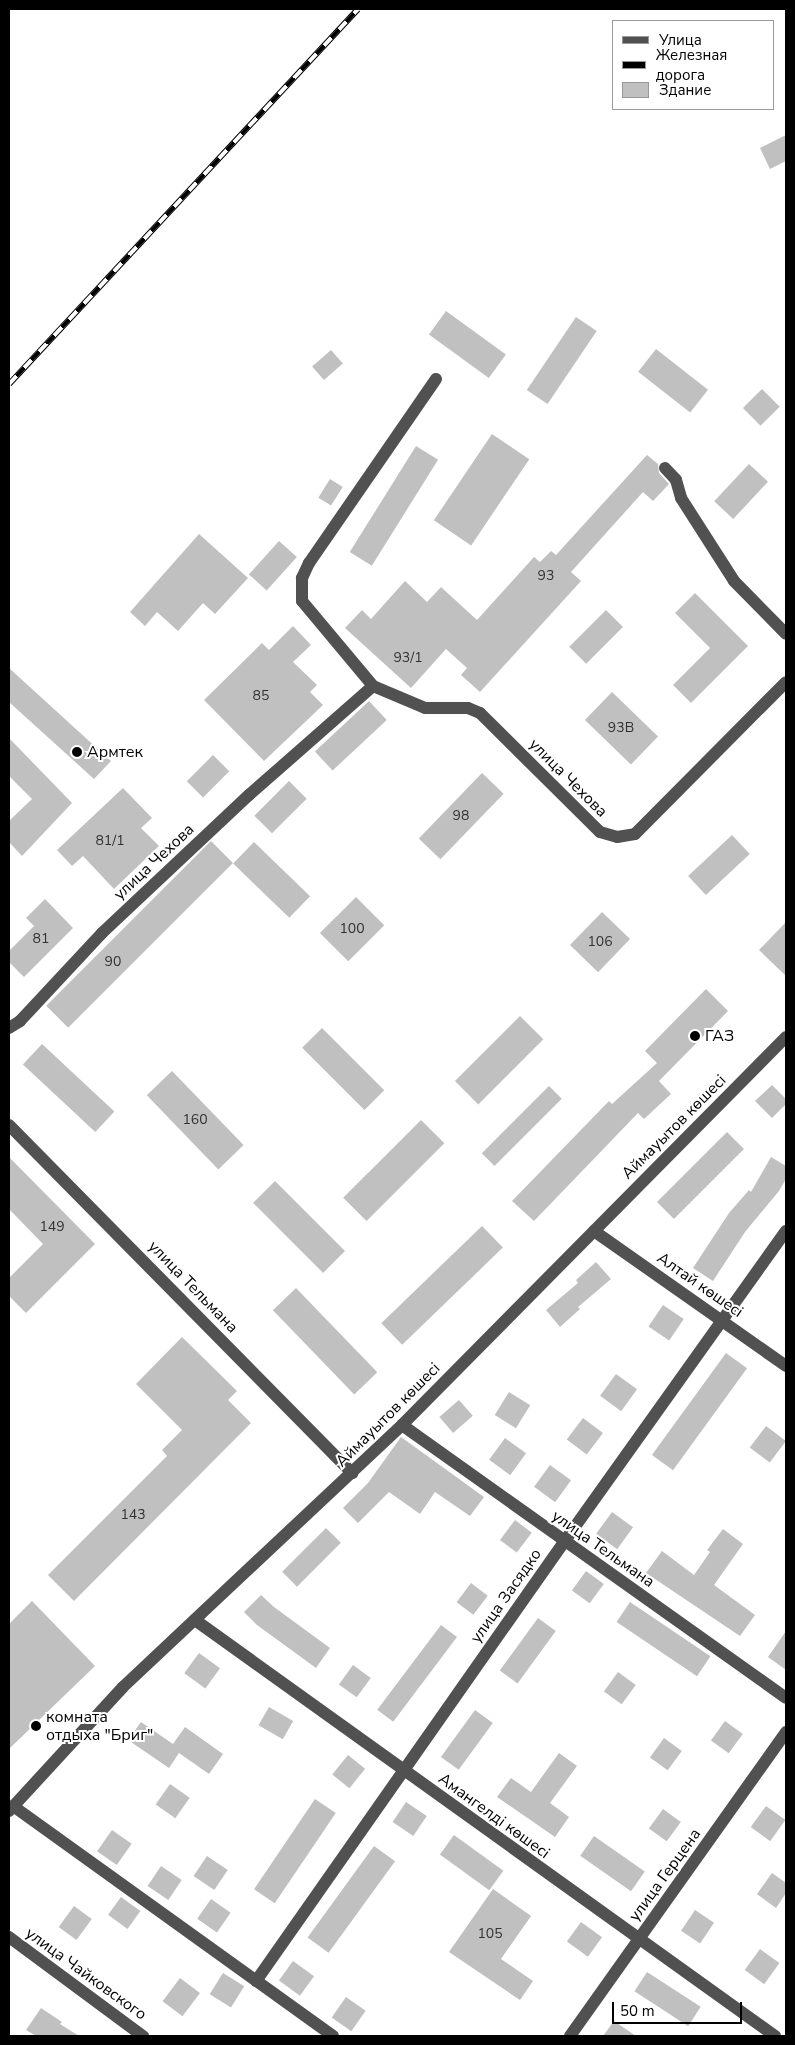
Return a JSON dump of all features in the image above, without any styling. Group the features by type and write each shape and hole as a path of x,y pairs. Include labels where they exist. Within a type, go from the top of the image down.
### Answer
{"street":[{"name":"улица Чехова","path":"436,379 309,563 302,578 302,601 373,686 425,708 468,708 480,714 600,832 616,837 635,834 786,682"},
{"path":"665,468 676,480 680,498 734,581 786,634"},
{"name":"улица Чехова","path":"9,1028 20,1021 102,933 249,795 373,686"},
{"name":"Аймауытов көшесі","path":"11,1809 123,1687 402,1425 786,1037"},
{"name":"улица Тельмана","path":"9,1125 352,1473"},
{"name":"Алтай көшесі","path":"594,1231 786,1366"},
{"name":"улица Засядко","path":"256,1981 564,1542 786,1231"},
{"name":"улица Тельмана","path":"402,1425 786,1698"},
{"name":"Амангелді көшесі","path":"195,1620 775,2036"},
{"name":"улица Герцена","path":"570,2036 786,1732"},
{"path":"11,1809 333,2036"},
{"name":"улица Чайковского","path":"9,1937 143,2036"}],"building":[{"path":"786,135 786,161 770,169 760,148"},
{"path":"446,311 506,354 489,378 429,334"},
{"path":"576,317 597,331 548,404 527,390"},
{"path":"656,349 708,390 690,412 638,372"},
{"path":"331,350 343,364 324,380 312,366"},
{"path":"762,389 780,407 761,426 743,408"},
{"path":"492,434 529,459 471,545 434,520"},
{"path":"416,446 438,460 372,566 350,552"},
{"path":"647,455 658,464 659,473 669,484 653,501 643,492 571,572 581,581 480,692 461,675 467,668 446,649 411,688 345,628 362,610 371,619 405,581 427,602 441,587 477,620 534,557 540,562 551,551 556,555"},
{"path":"749,464 768,482 733,519 714,501"},
{"path":"330,479 343,487 331,506 318,498"},
{"path":"199,534 248,578 215,614 203,603 178,631 157,612 145,626 130,612"},
{"path":"279,541 297,557 267,591 249,574"},
{"path":"695,593 748,646 691,703 673,685 710,648 675,613"},
{"path":"606,610 623,627 586,664 569,647"},
{"path":"293,626 311,645 293,662 317,685 310,692 323,705 264,761 204,700 262,643 269,650"},
{"path":"9,668 111,761 94,779 9,702"},
{"path":"612,692 658,736 631,765 585,720"},
{"path":"369,701 387,720 333,770 315,751"},
{"path":"9,738 72,803 22,856 9,842 9,821 32,799 9,776"},
{"path":"213,755 229,771 203,797 187,781"},
{"path":"482,773 504,794 440,859 419,838"},
{"path":"289,781 307,799 272,833 254,816"},
{"path":"123,788 152,818 141,828 159,846 114,889 83,856 72,866 57,850"},
{"path":"732,835 750,854 706,895 688,876"},
{"path":"211,841 233,863 68,1028 46,1006"},
{"path":"254,842 310,896 289,918 233,864"},
{"path":"356,897 384,925 348,961 320,933"},
{"path":"45,899 73,928 24,977 9,962 9,951 34,926 26,918"},
{"path":"602,912 630,939 598,972 570,945"},
{"path":"786,922 786,976 759,950"},
{"path":"706,989 728,1011 659,1081 671,1094 644,1119 638,1113 534,1221 512,1201 609,1101 612,1104 657,1063 645,1051"},
{"path":"520,1016 543,1039 478,1104 455,1081"},
{"path":"322,1028 384,1090 364,1110 302,1048"},
{"path":"42,1044 114,1112 95,1132 23,1064"},
{"path":"172,1071 244,1145 218,1169 147,1095"},
{"path":"772,1085 786,1099 786,1104 772,1118 755,1101"},
{"path":"549,1086 562,1099 495,1166 482,1153"},
{"path":"421,1120 444,1143 367,1221 343,1198"},
{"path":"727,1132 744,1149 674,1219 657,1202"},
{"path":"9,1157 95,1244 26,1313 9,1296 9,1278 43,1244 9,1209"},
{"path":"771,1157 786,1166 786,1179 779,1191 745,1232 713,1281 693,1268 729,1213 749,1190 751,1192"},
{"path":"275,1181 345,1251 323,1273 253,1203"},
{"path":"482,1226 503,1248 402,1345 381,1323"},
{"path":"596,1262 611,1279 578,1307 580,1309 560,1327 546,1310 578,1283 576,1280"},
{"path":"296,1288 377,1372 354,1394 273,1310"},
{"path":"663,1305 684,1319 669,1341 648,1327"},
{"path":"182,1337 237,1391 228,1400 251,1423 74,1601 48,1575 167,1456 162,1450 182,1430 136,1384"},
{"path":"726,1353 747,1368 673,1470 652,1455"},
{"path":"616,1374 637,1389 621,1411 600,1396"},
{"path":"509,1392 530,1405 516,1428 495,1415"},
{"path":"459,1400 473,1416 453,1433 439,1417"},
{"path":"583,1418 603,1433 587,1455 567,1440"},
{"path":"766,1426 786,1441 770,1463 750,1448"},
{"path":"401,1437 484,1497 470,1516 435,1492 420,1514 389,1492 358,1523 343,1508 368,1483"},
{"path":"505,1438 526,1453 510,1475 489,1460"},
{"path":"550,1465 571,1480 555,1502 534,1487"},
{"path":"612,1512 633,1527 617,1549 596,1534"},
{"path":"515,1520 532,1533 517,1553 500,1540"},
{"path":"326,1528 341,1543 297,1587 282,1572"},
{"path":"723,1529 743,1544 714,1585 755,1615 740,1636 646,1573 662,1551 694,1575 710,1552 707,1550"},
{"path":"586,1571 604,1584 590,1603 572,1590"},
{"path":"471,1583 488,1596 473,1615 457,1602"},
{"path":"261,1595 274,1607 330,1648 316,1668 257,1625 244,1612"},
{"path":"32,1601 95,1666 9,1749 9,1624"},
{"path":"630,1602 710,1656 697,1676 617,1622"},
{"path":"538,1618 556,1631 518,1684 500,1671"},
{"path":"441,1625 457,1637 393,1722 377,1710"},
{"path":"786,1631 786,1670 768,1657"},
{"path":"199,1653 220,1668 205,1689 184,1673"},
{"path":"353,1665 371,1678 357,1697 339,1684"},
{"path":"618,1672 636,1685 622,1704 604,1691"},
{"path":"269,1707 293,1721 283,1739 258,1725"},
{"path":"475,1710 493,1723 459,1770 441,1757"},
{"path":"725,1721 743,1734 729,1753 711,1740"},
{"path":"141,1722 173,1744 185,1727 223,1754 209,1774 179,1753 169,1768 128,1740"},
{"path":"664,1738 682,1751 668,1770 650,1757"},
{"path":"559,1753 577,1766 550,1803 569,1817 555,1837 497,1797 511,1778 531,1792"},
{"path":"348,1755 365,1769 349,1788 332,1774"},
{"path":"170,1784 190,1798 175,1818 156,1804"},
{"path":"315,1799 336,1813 275,1903 254,1889"},
{"path":"406,1802 427,1816 413,1836 393,1822"},
{"path":"766,1806 785,1820 770,1841 751,1827"},
{"path":"663,1809 681,1822 667,1841 649,1828"},
{"path":"112,1830 132,1844 117,1865 97,1851"},
{"path":"454,1835 503,1871 489,1890 440,1854"},
{"path":"594,1836 645,1872 631,1891 580,1856"},
{"path":"374,1846 395,1861 329,1953 308,1937"},
{"path":"207,1856 228,1870 214,1890 194,1876"},
{"path":"161,1866 182,1880 168,1900 148,1886"},
{"path":"772,1873 786,1883 786,1893 776,1908 757,1894"},
{"path":"493,1889 531,1916 501,1959 533,1981 520,2000 449,1952"},
{"path":"121,1897 140,1911 127,1929 108,1915"},
{"path":"211,1899 231,1913 217,1932 197,1919"},
{"path":"74,1906 92,1919 77,1940 59,1927"},
{"path":"695,1910 714,1923 700,1944 681,1931"},
{"path":"581,1922 602,1937 588,1957 567,1941"},
{"path":"760,1949 779,1963 764,1984 745,1970"},
{"path":"293,1961 314,1976 300,1996 279,1980"},
{"path":"647,1972 701,2007 688,2026 634,1991"},
{"path":"223,1973 244,1986 231,2007 210,1994"},
{"path":"180,1978 200,1993 183,2016 163,2001"},
{"path":"346,1997 366,2011 351,2031 332,2017"},
{"path":"41,2008 62,2022 60,2024 79,2036 36,2036 26,2030"},
{"path":"614,2021 636,2036 603,2036"}],"railway":[{"path":"9,384 358,9"}],"place":[{"name":"Армтек","path":"77,752"},
{"name":"ГАЗ","path":"695,1036"},
{"name":"комната отдыха \"Бриг\"","path":"36,1726"}]}
